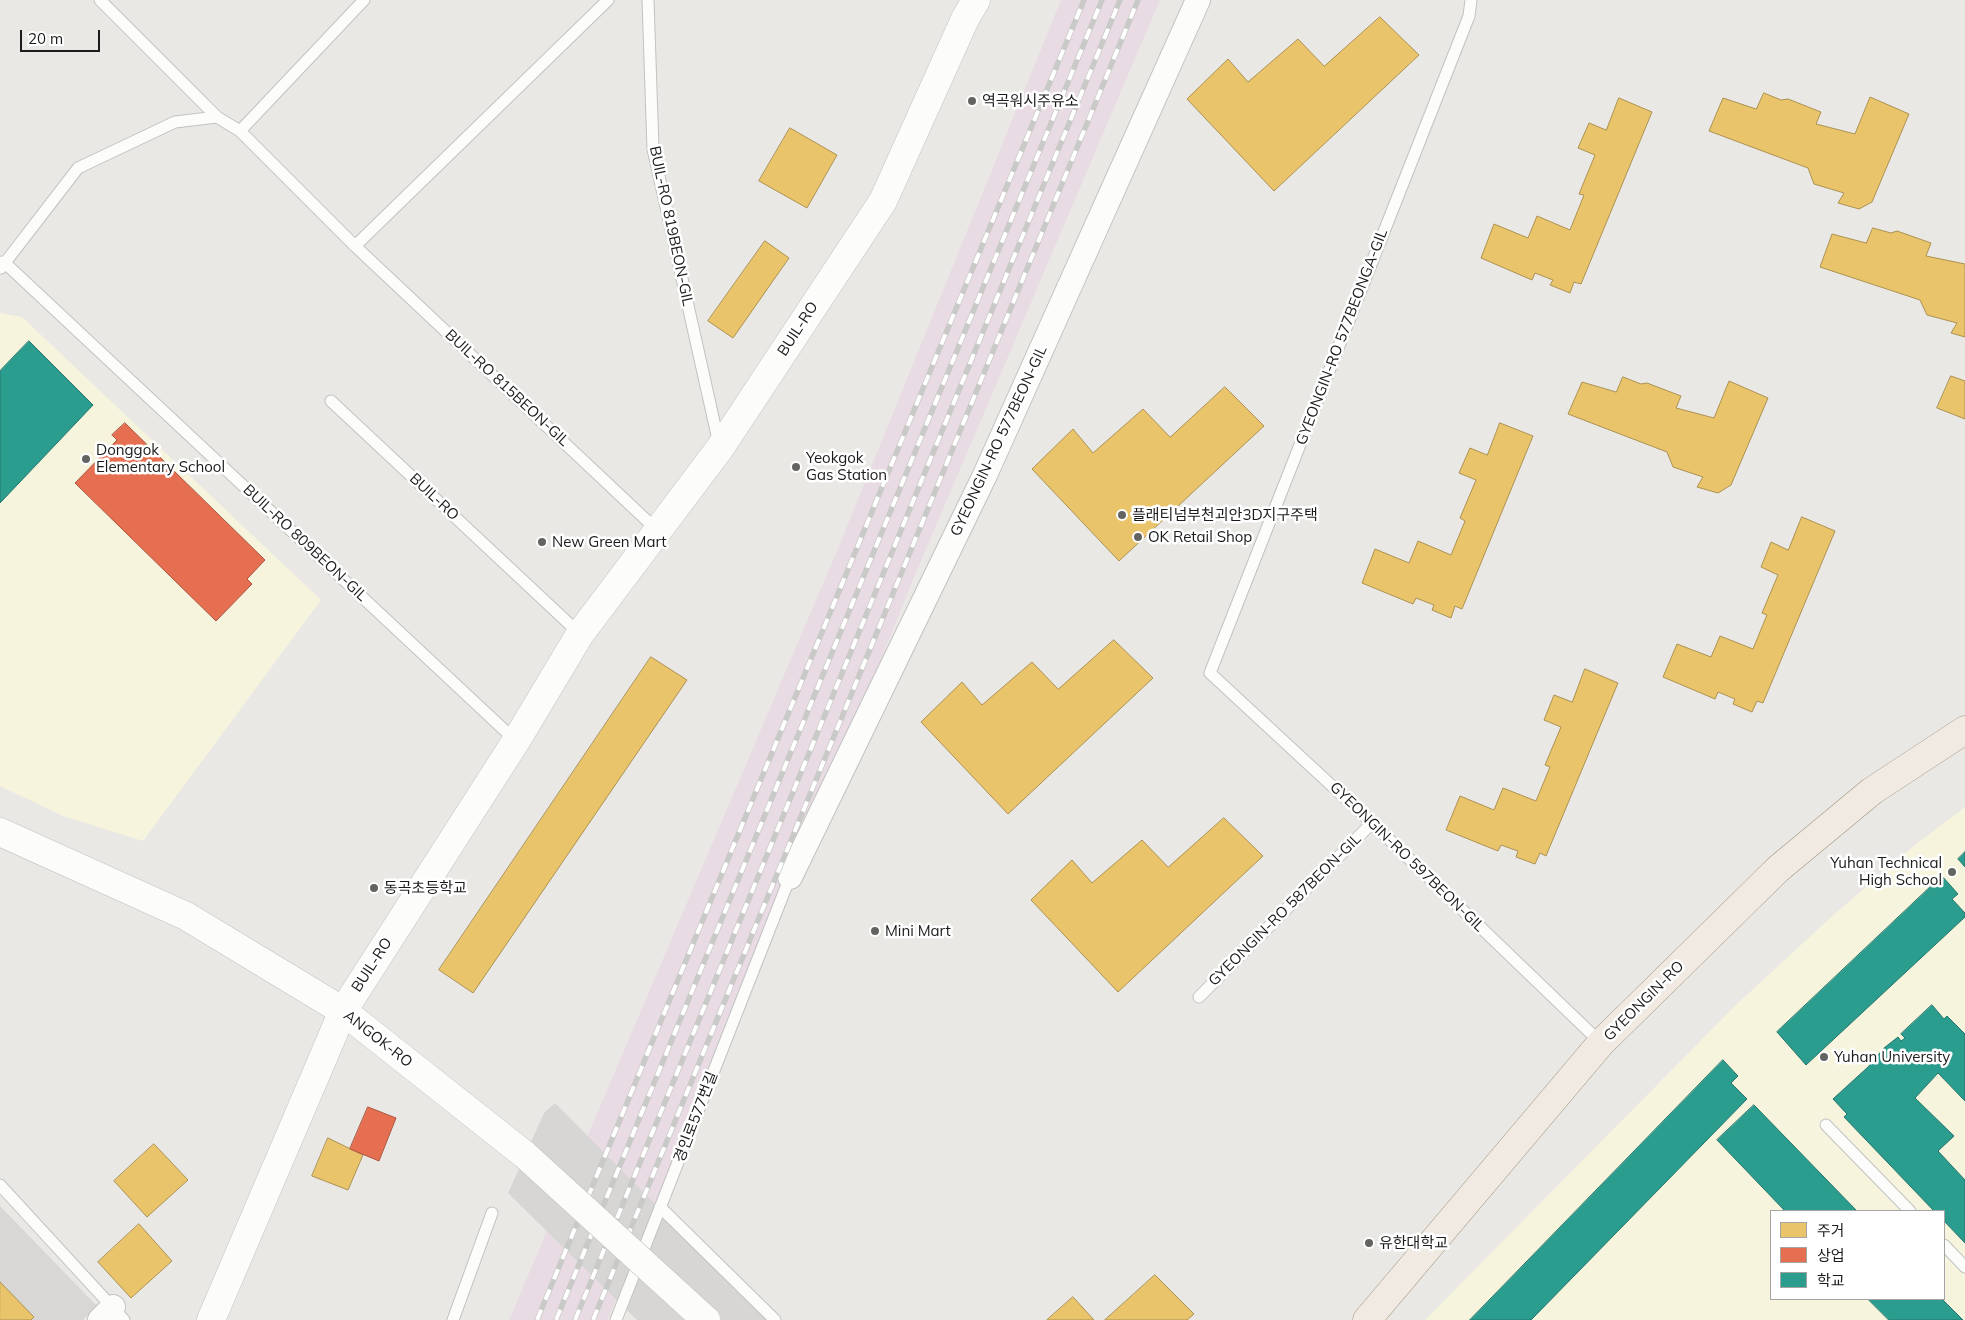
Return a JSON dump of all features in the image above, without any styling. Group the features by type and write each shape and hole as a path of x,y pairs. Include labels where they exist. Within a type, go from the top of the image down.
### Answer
{"main road":[{"name":"GYEONGIN-RO","path":"1367,1320 1602,1043 1778,870 1872,792 1965,730"}],"street":[{"name":"BUIL-RO","path":"211,1320 343,1011 516,741 580,634 720,448 883,201 965,19 976,0"},
{"name":"GYEONGIN-RO 577BEON-GIL","path":"790,877 985,475 1198,0"},
{"name":"ANGOK-RO","path":"0,832 186,916 343,1011 525,1156 706,1320"}],"lane":[{"name":"BUIL-RO 815BEON-GIL","path":"100,0 217,117 240,131 356,246 658,531"},
{"path":"240,131 364,0"},
{"path":"356,246 608,0"},
{"name":"BUIL-RO 819BEON-GIL","path":"648,0 653,149 720,448"},
{"name":"GYEONGIN-RO 577BEONGA-GIL","path":"1210,673 1469,16 1471,0"},
{"name":"BUIL-RO 809BEON-GIL","path":"217,117 175,122 78,168 2,265 516,741"},
{"name":"BUIL-RO","path":"331,402 580,634"},
{"name":"GYEONGIN-RO 597BEON-GIL","path":"1210,673 1372,823 1602,1043"},
{"name":"GYEONGIN-RO 587BEON-GIL","path":"1199,997 1372,823"},
{"name":"경인로577번길","path":"616,1320 790,877"},
{"path":"1826,1125 1909,1210"},
{"path":"0,1186 112,1316"},
{"path":"660,1207 776,1320"},
{"path":"453,1320 492,1213"},
{"path":"1945,1246 1965,1267"}],"shaded area":[{"path":"1061,0 1160,0 912,582 721,1059 607,1320 509,1320 837,551"},
{"name":"Donggok Elementary School","path":"0,313 22,317 321,600 143,841 63,816 0,786"},
{"name":"Yuhan University","path":"1965,807 1965,1320 1425,1320 1736,1005 1829,919 1915,845"},
{"path":"0,1206 97,1306 83,1320 0,1320"}],"pier":[{"path":"555,1103 767,1317 765,1320 637,1320 508,1193 544,1113"}],"building: 주거":[{"path":"1380,17 1419,55 1274,191 1187,99 1228,59 1248,82 1298,39 1324,66"},
{"path":"1764,93 1781,100 1788,99 1821,112 1816,124 1855,134 1870,97 1909,114 1872,202 1859,209 1838,203 1844,193 1814,184 1808,168 1709,131 1723,98 1756,109"},
{"path":"1619,98 1652,112 1581,284 1574,282 1570,293 1550,285 1553,280 1535,273 1532,280 1481,258 1494,224 1528,238 1537,216 1570,230 1584,195 1579,194 1595,155 1578,148 1589,123 1606,130"},
{"path":"790,128 837,155 807,208 759,181"},
{"path":"1873,228 1891,233 1897,231 1931,243 1926,256 1965,264 1965,337 1951,333 1957,323 1927,315 1920,300 1820,267 1832,234 1866,243"},
{"path":"765,241 789,258 733,338 708,321"},
{"path":"1951,376 1965,381 1965,419 1937,408"},
{"path":"1623,377 1641,384 1647,383 1681,396 1676,408 1714,418 1729,381 1768,398 1731,485 1718,493 1697,487 1703,477 1673,467 1667,452 1568,414 1582,382 1616,392"},
{"name":"플래티넘부천괴안3D지구주택","path":"1225,387 1264,426 1119,561 1032,469 1073,429 1093,453 1143,409 1170,437"},
{"path":"1500,423 1533,436 1462,609 1455,606 1451,618 1432,610 1434,605 1416,598 1413,604 1362,583 1375,549 1409,563 1418,541 1451,555 1465,521 1460,518 1476,480 1459,473 1470,448 1487,455"},
{"path":"1802,517 1835,531 1763,703 1757,701 1752,712 1733,704 1735,699 1718,692 1715,699 1663,677 1677,644 1711,657 1720,636 1753,649 1767,615 1762,613 1778,575 1761,567 1771,542 1788,550"},
{"path":"1114,640 1153,678 1008,814 921,722 962,682 982,705 1032,662 1058,689"},
{"path":"651,657 687,680 473,993 439,970"},
{"path":"1585,669 1618,683 1546,856 1540,853 1535,864 1516,857 1518,851 1501,845 1498,851 1446,830 1460,796 1494,810 1503,788 1536,801 1550,767 1545,765 1561,727 1544,720 1554,695 1572,702"},
{"path":"1224,818 1263,856 1118,992 1031,900 1072,860 1092,883 1142,840 1168,867"},
{"path":"328,1138 363,1155 348,1190 312,1176"},
{"path":"154,1144 188,1180 147,1217 114,1181"},
{"path":"139,1224 172,1261 131,1298 98,1262"},
{"path":"1155,1275 1194,1314 1187,1320 1105,1320"},
{"path":"0,1282 34,1317 31,1320 0,1320"},
{"path":"1073,1297 1094,1320 1047,1320"}],"building: 상업":[{"path":"125,423 265,560 247,579 252,584 216,621 75,483 117,440 112,435"},
{"path":"368,1107 396,1118 379,1161 350,1149"}],"building: 학교":[{"path":"29,341 93,405 0,503 0,371"},
{"path":"1965,852 1965,867 1958,859"},
{"path":"1942,876 1958,894 1952,899 1965,913 1965,917 1806,1065 1777,1032"},
{"path":"1932,1005 1944,1019 1947,1016 1965,1034 1965,1101 1938,1073 1915,1098 1954,1136 1938,1151 1965,1180 1965,1243 1945,1222 1945,1210 1933,1210 1844,1117 1847,1114 1833,1099 1868,1067 1884,1048 1898,1037 1901,1041 1905,1038 1901,1034"},
{"path":"1723,1060 1738,1076 1731,1083 1747,1099 1531,1320 1470,1320"},
{"path":"1754,1105 1856,1210 1784,1210 1717,1140"},
{"path":"1869,1300 1943,1300 1963,1320 1889,1320"}],"railway":[{"path":"537,1320 1084,0"},
{"path":"556,1320 1102,0"},
{"path":"575,1320 1120,0"},
{"path":"593,1320 1138,0"}],"place":[{"name":"역곡워시주유소","path":"972,101"},
{"name":"Donggok Elementary School","path":"86,459"},
{"name":"Yeokgok Gas Station","path":"796,467"},
{"name":"플래티넘부천괴안3D지구주택","path":"1122,515"},
{"name":"OK Retail Shop","path":"1138,537"},
{"name":"New Green Mart","path":"542,542"},
{"name":"Yuhan Technical High School","path":"1952,872"},
{"name":"동곡초등학교","path":"374,888"},
{"name":"Mini Mart","path":"875,931"},
{"name":"Yuhan University","path":"1824,1057"},
{"name":"유한대학교","path":"1369,1243"}]}
